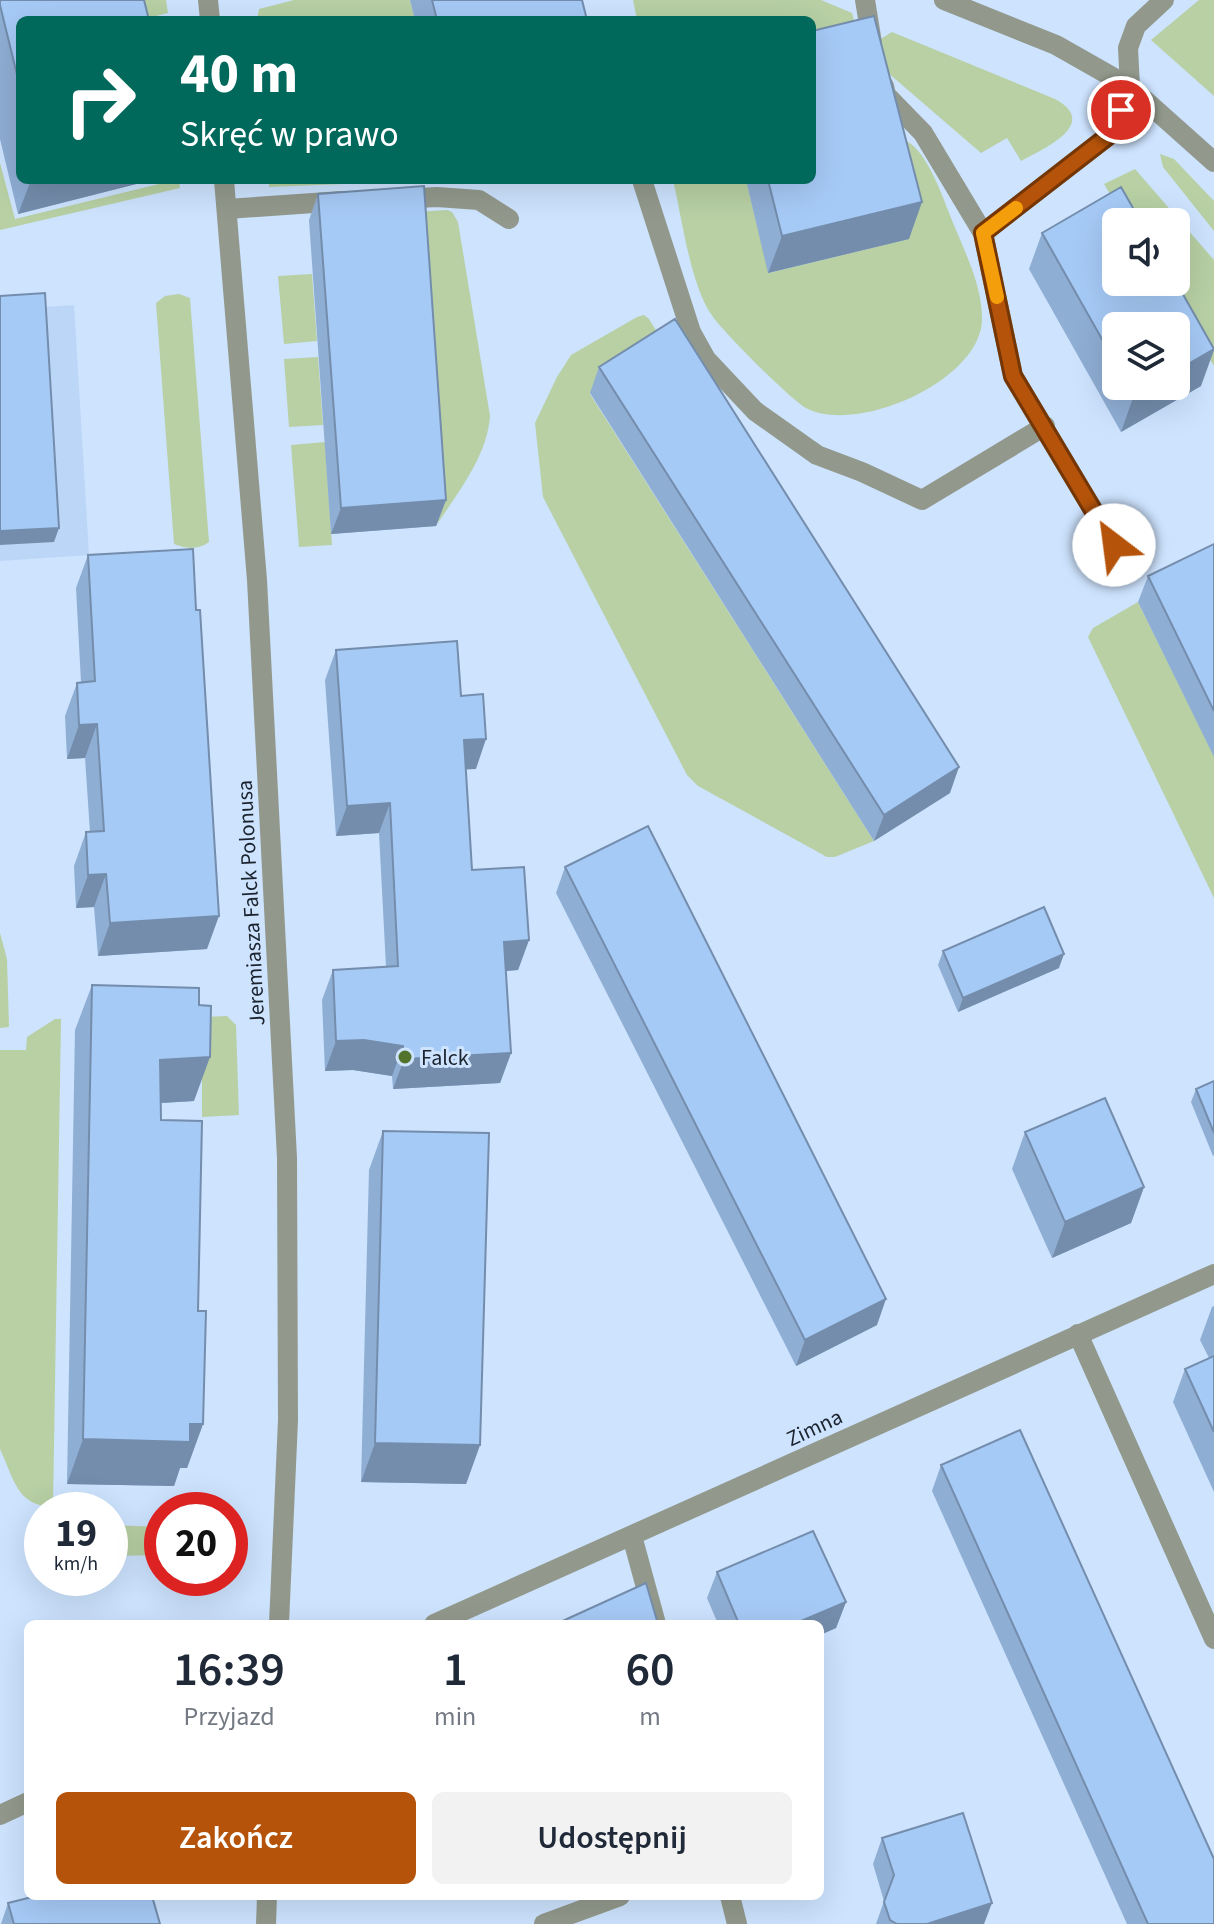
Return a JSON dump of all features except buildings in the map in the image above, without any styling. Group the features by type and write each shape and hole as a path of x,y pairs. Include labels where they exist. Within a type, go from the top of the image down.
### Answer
{"street":[{"path":"865,0 868,28 886,95 923,133 983,233 1013,376 1114,545"},
{"path":"944,0 1056,45 1130,87 1214,162"},
{"path":"983,233 1112,133 1130,87 1128,48 1136,26 1164,0"},
{"name":"Jeremiasza Falck Polonusa","path":"224,184 257,580 287,1158 288,1420 279,1620"},
{"path":"643,184 691,332 706,359 755,411 817,455 922,500 1045,426"},
{"path":"227,209 437,197 479,200 509,219"},
{"name":"Zimna","path":"443,1620 1214,1274"},
{"path":"1078,1334 1214,1639"},
{"path":"632,1536 655,1620"},
{"path":"0,1815 24,1804"},
{"path":"266,1924 267,1900"},
{"path":"544,1924 609,1900"},
{"path":"731,1900 737,1924"}],"shaded area":[{"path":"74,305 89,555 0,561 0,310"}],"green space":[{"path":"117,0 166,0 168,13 135,16"},
{"path":"294,0 410,0 414,16 258,16 259,9"},
{"path":"633,0 821,0 852,13 863,52 816,63 816,16 636,16"},
{"path":"1199,0 1214,0 1214,96 1151,40"},
{"path":"892,32 1055,99 1068,108 1072,118 1070,126 1054,143 1021,161 1007,138 981,153 887,72 879,40"},
{"path":"884,138 908,142 915,147 932,173 979,292 982,320 976,342 961,363 939,382 912,397 884,408 855,414 828,414 798,403 711,314 692,268 674,184 747,184 769,273 908,239"},
{"path":"1160,154 1174,159 1214,201 1214,231 1163,167"},
{"path":"0,163 15,219 159,184 180,184 180,188 0,230"},
{"path":"1135,169 1169,208 1119,208 1104,184"},
{"path":"269,184 343,184 269,187"},
{"path":"447,210 458,222 490,416 477,460 436,526 414,212"},
{"path":"1190,232 1214,260 1214,366 1190,326 1190,312 1181,312 1172,296 1190,296"},
{"path":"312,274 317,341 284,344 278,276"},
{"path":"179,294 190,298 209,542 192,548 174,544 156,303 165,296"},
{"path":"644,315 665,345 590,394 874,841 835,857 827,857 698,786 687,775 543,497 535,423 557,377 571,355"},
{"path":"318,357 323,425 289,427 284,359"},
{"path":"325,442 332,545 299,547 291,445"},
{"path":"1138,602 1214,756 1214,898 1088,637 1093,628"},
{"path":"0,933 7,959 9,1027 0,1028"},
{"path":"227,1016 236,1025 239,1115 202,1117 202,1017"},
{"path":"55,1019 61,1019 53,1492 24,1492 24,1496 0,1449 0,1050 26,1050 27,1037"},
{"path":"128,1526 144,1526 144,1555 128,1556"}],"slow traffic":[{"path":"997,297 983,233 1016,208"}],"place":[{"name":"Falck","path":"405,1057"}],"route":[{"path":"1114,545 1013,376 983,233 1112,133 1121,110"}]}
